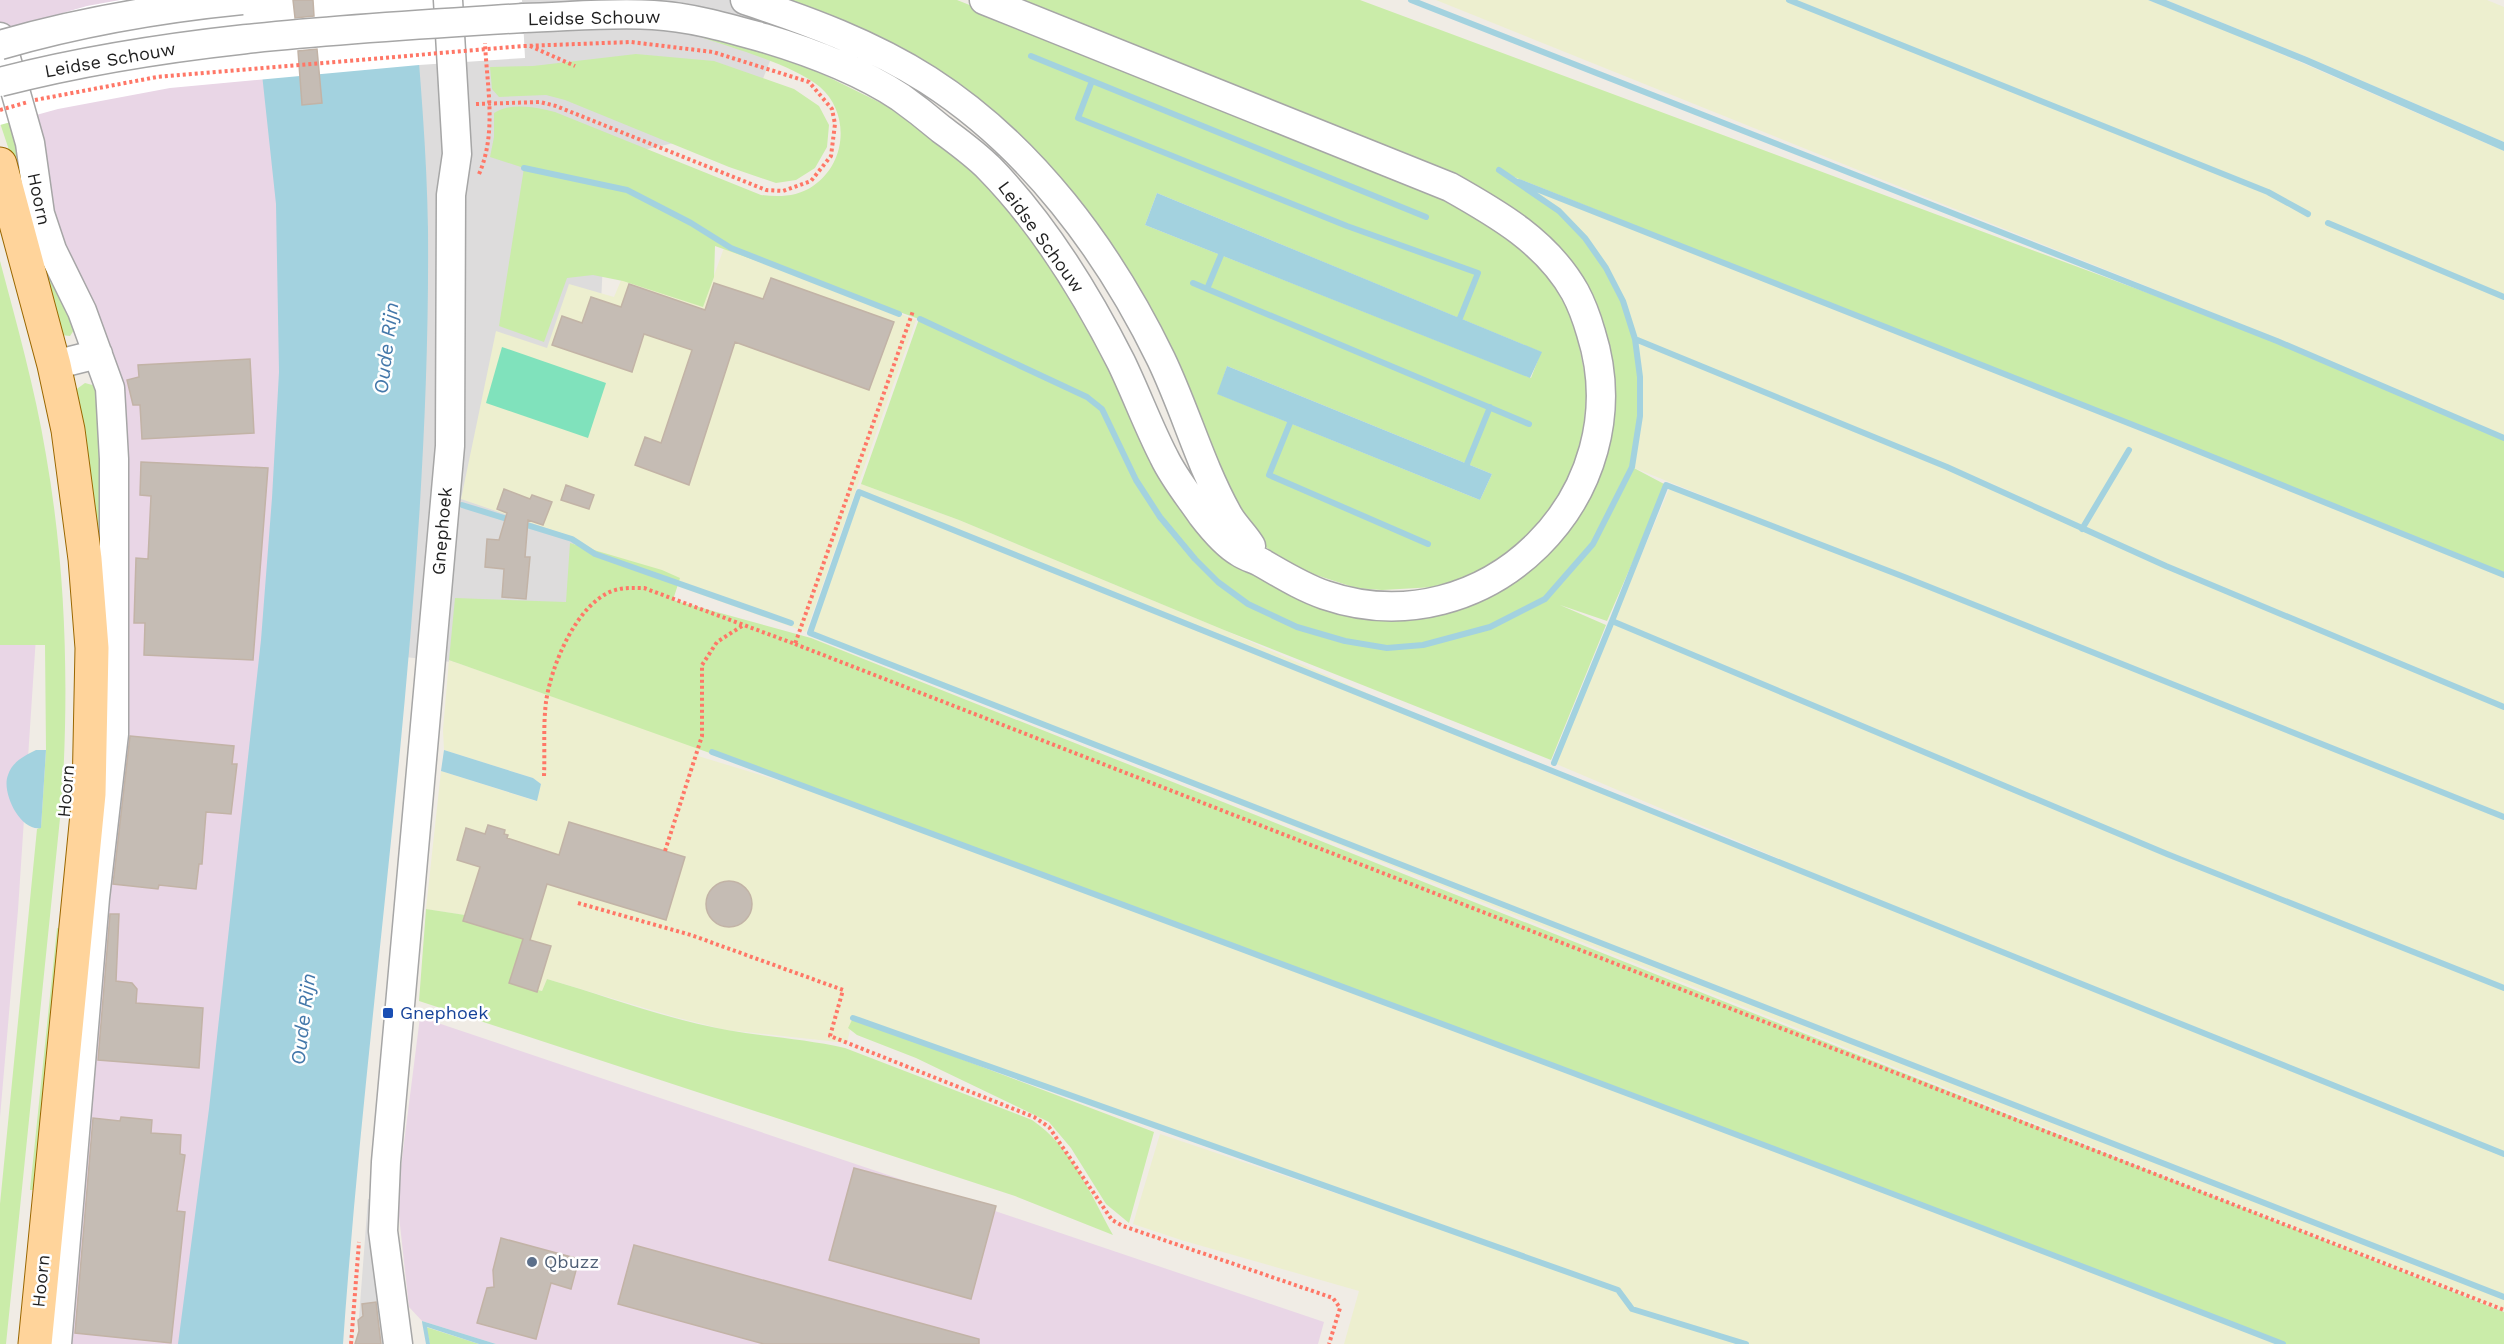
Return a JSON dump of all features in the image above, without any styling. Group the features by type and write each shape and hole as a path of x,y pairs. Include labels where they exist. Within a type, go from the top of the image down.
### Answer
{"main road":[{"name":"Hoorn","path":"0,164 54,365 75,471 92,648 103,733 89,794 87,897 71,1076 35,1344"}],"street":[{"name":"Leidse Schouw","path":"0,45 86,22 242,0"},
{"name":"Gnephoek","path":"398,1344 383,1231 386,1162 450,446 451,195 457,154 448,0"},
{"name":"Gnephoek","path":"452,218 464,191 473,142 465,0"},
{"name":"Leidse Schouw","path":"746,0 855,40 928,80 980,119 1023,158 1072,215 1114,273 1161,358 1228,516 1247,538 1262,563"},
{"name":"Leidse Schouw","path":"0,82 107,57 178,47 411,25 523,32 653,15 723,26 799,49 864,77 900,97 986,165 1043,233 1095,312 1178,482 1208,523 1237,552 1262,563 1292,581 1327,596 1368,604 1404,605 1443,600 1476,588 1506,572 1545,539 1564,516 1583,483 1594,449 1600,419 1601,386 1597,353 1575,292 1553,262 1526,234 1450,187 984,0"},
{"name":"Hoorn","path":"0,37 30,143 40,214 52,250 82,311 110,388 114,459 103,733"},
{"path":"54,365 98,354"},
{"name":"Hoorn","path":"57,1344 71,1076"}],"path":[{"name":"Leidse Schouw","path":"0,110 31,101 157,77 523,32 530,45 631,42 713,52 809,82 832,109 835,124 831,156 811,181 783,191 766,190 556,106 540,102 488,103"},
{"path":"464,191 476,181 488,153 490,126 485,39"},
{"path":"530,45 575,66"},
{"path":"795,644 913,311"},
{"path":"544,776 546,702 557,661 574,626 594,603 612,591 629,587 644,588 795,644 2504,1310"},
{"path":"665,851 702,736 702,665 717,642 743,626"},
{"path":"578,903 691,935 843,990 830,1036 1034,1117 1049,1127 1113,1220 1333,1298 1340,1308 1329,1344"}],"shaded area":[{"path":"0,0 261,0 281,98 282,542 204,1344 57,1344 103,414 0,114"},
{"path":"410,0 794,0 744,127 608,158 583,676 386,655"},
{"path":"0,407 38,606 18,910 0,1117"},
{"path":"420,1017 1324,1322 1318,1344 496,1344 422,1321 409,1307 397,1198"},
{"path":"368,1199 379,1199 396,1344 357,1344"}],"green space":[{"path":"789,0 957,0 1406,179 1486,220 1530,256 1547,276 1565,303 1575,326 1587,386 1582,444 1561,496 1521,544 1494,563 1467,576 1435,587 1382,590 1356,588 1313,574 1284,561 1262,544 1246,527 1101,233 860,29","holes":["1157,193 1541,352 1531,378 1145,225","1227,366 1492,474 1480,500 1218,394"]},
{"path":"1014,0 1360,0 2277,341 2504,440 2504,575 1502,172 1558,210 1579,230 1597,252 1612,277 1633,332 1638,360 1641,389 1640,417 1632,467 1666,485 1607,621 1560,605 1606,625 1551,760 1224,630 959,520 861,484 919,319 715,246 714,277 703,307 623,281 593,275 567,278 544,342 499,326 524,168 490,157 494,137 494,113 524,106 555,112 761,195 781,196 801,192 813,186 833,164 838,151 840,124 830,98 820,87 779,64 698,36 757,49 808,67 889,107 953,152 1019,215 1235,559 1445,612 1499,590 1525,573 1562,538 1580,512 1613,410 1613,376 1608,344 1597,311 1562,253"},
{"path":"1436,0 2148,0 2249,40 2504,151 2504,440 2211,312"},
{"path":"2166,0 2487,0 2504,7 2504,142 2307,57"},
{"path":"636,54 714,61 794,89 819,106 829,125 827,147 815,168 796,180 776,183 729,167 565,100 546,95 499,97 492,89 490,67 533,66"},
{"path":"0,63 25,161 14,165 0,123"},
{"path":"1499,170 2504,575 2504,1311 810,633 861,484 959,520 1224,630 1546,772 1787,862 1554,763 1670,487 2328,747 1632,467 1640,416 1640,377 1635,339 1508,177"},
{"path":"28,185 76,327 70,336 61,335 56,330"},
{"path":"725,245 916,320 806,632 573,549 575,538 461,499 496,331 547,348 569,284 614,297 622,278 703,306"},
{"path":"0,261 42,430 53,498 62,584 65,670 62,799 6,1344 0,1344 0,1204 37,829 41,827 46,750 45,645 0,645"},
{"path":"502,347 606,383 588,438 486,403"},
{"path":"85,383 96,386 109,627 74,391"},
{"path":"570,543 662,570 680,578 673,600 811,638 2504,1312 2504,1344 2286,1344 1530,1056 836,798 449,660 455,598 566,602"},
{"path":"449,660 700,748 698,756 836,798 1530,1056 2286,1344 1344,1344 1359,1291 1133,1224 1160,1134 1495,1247 1160,1130 853,1018 847,1043 726,1030 547,979 542,991 509,983 465,915 426,909 441,771 536,801 541,784 533,778 444,750 443,730"},
{"path":"426,909 465,915 525,933 510,983 542,991 547,979 659,1014 704,1025 845,1048 1032,1120 1058,1143 1069,1157 1113,1235 1015,1196 419,1001"},
{"path":"57,928 60,929 43,1151 33,1190 30,1190"},
{"path":"853,1018 1154,1132 1129,1223 1106,1204 1071,1148 1049,1122 916,1058 857,1035 848,1028"},
{"path":"426,1327 479,1344 430,1344"}],"water":[{"name":"Oude Rijn","path":"254,0 414,0 423,115 428,230 426,370 420,509 409,649 354,1205 343,1344 178,1344 209,1109 261,640 272,498 279,372 276,204"},
{"path":"2148,0 2166,0 2307,57 2504,142 2504,151 2304,63"},
{"path":"1157,193 1542,352 1530,378 1145,225"},
{"path":"1227,366 1492,474 1480,500 1217,394"},
{"path":"36,750 46,750 41,828 33,828 19,817 7,791 10,770 15,763"},
{"path":"444,750 533,778 541,784 537,801 441,771"},
{"path":"422,1321 496,1344 479,1344 427,1327 430,1344 426,1344"}],"pier":[{"path":"120,0 522,0 525,58 419,65 170,88 58,109 0,125 0,31 87,6"}],"building":[{"path":"293,0 313,0 314,16 295,18"},
{"path":"317,49 322,103 302,105 298,51"},
{"path":"771,278 894,322 869,390 735,342 689,485 635,465 645,437 661,443 692,350 644,334 632,372 552,345 562,316 582,323 591,297 621,307 629,284 705,310 714,283 763,299"},
{"path":"250,359 254,433 142,439 140,405 133,405 127,380 139,377 138,365"},
{"path":"141,462 268,468 253,660 144,655 145,623 134,623 136,558 148,559 151,496 140,495"},
{"path":"566,485 594,495 589,509 561,500"},
{"path":"504,489 530,499 532,495 552,502 543,525 528,520 525,557 530,557 526,599 502,597 504,569 485,567 487,539 499,540 507,513 497,509"},
{"path":"130,736 234,746 232,764 237,764 231,814 206,812 202,864 199,864 196,889 159,885 158,889 113,884"},
{"path":"569,822 685,857 666,920 547,884 530,940 551,946 537,992 509,983 523,939 463,921 480,867 457,860 466,828 485,834 488,825 505,830 504,834 508,835 507,838 559,855"},
{"path":"729,881 738,882 745,888 751,895 751,913 745,920 738,926 729,927 720,926 713,920 707,913 706,904 707,895 713,888 720,882"},
{"path":"110,914 119,914 116,981 132,983 137,989 136,1003 203,1008 199,1068 98,1060"},
{"path":"121,1117 152,1120 151,1133 181,1135 180,1154 185,1155 177,1211 185,1212 171,1343 75,1333 93,1118 120,1121"},
{"path":"854,1168 996,1206 971,1299 829,1260"},
{"path":"501,1238 579,1259 571,1289 551,1283 536,1339 477,1323 487,1288 494,1287 493,1270"},
{"path":"634,1245 979,1339 979,1344 764,1344 618,1304"},
{"path":"376,1302 381,1344 355,1344 359,1331 358,1320 363,1316 362,1304"}],"waterway":[{"path":"1411,0 2277,341 2504,438"},
{"path":"1789,0 2268,192 2308,214"},
{"path":"1031,56 1426,217"},
{"path":"1092,81 1078,118 1347,226 1478,273 1460,318"},
{"path":"524,168 627,190 691,223 731,248 899,314"},
{"path":"920,319 1087,397 1102,409 1136,480 1160,517 1195,559 1218,582 1248,604 1297,627 1345,641 1387,648 1423,645 1490,627 1545,599 1593,544 1632,467 1640,416 1640,377 1635,339 1623,301 1606,268 1585,238 1559,211 1499,170"},
{"path":"1519,182 2156,434 2504,575"},
{"path":"2328,223 2504,297"},
{"path":"1207,289 1221,255"},
{"path":"1193,283 1529,424"},
{"path":"1635,339 1947,467 2166,566 2504,707"},
{"path":"1467,464 1490,407"},
{"path":"1290,423 1269,475 1428,544"},
{"path":"2082,529 2129,450"},
{"path":"2504,817 1907,578 1666,485 1612,621 2167,854 2504,988"},
{"path":"2504,1154 859,492 810,633 2504,1297"},
{"path":"462,505 572,539 595,554 791,623"},
{"path":"1554,763 1612,621"},
{"path":"712,752 1695,1119 2283,1344"},
{"path":"853,1018 1618,1290 1632,1309 1746,1344"}],"place":[{"name":"Gnephoek","path":"388,1013"},
{"name":"Qbuzz","path":"532,1262"}]}
